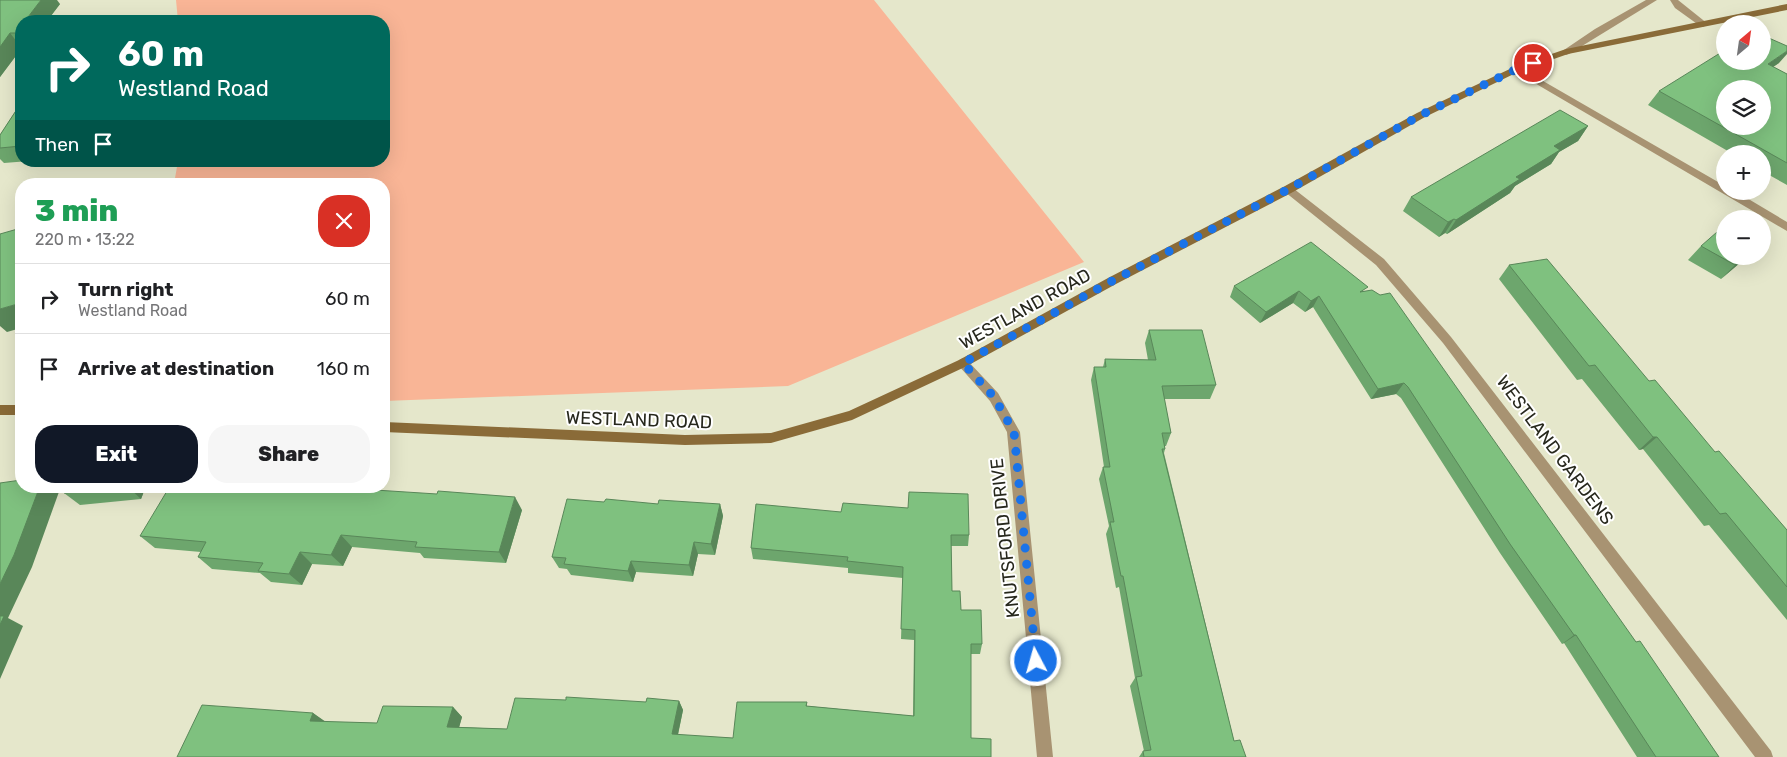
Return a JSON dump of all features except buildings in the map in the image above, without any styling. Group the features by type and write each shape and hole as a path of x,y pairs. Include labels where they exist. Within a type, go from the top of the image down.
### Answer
{"street":[{"path":"1566,52 1598,31 1654,0"},
{"path":"1674,0 1678,6 1703,24"},
{"name":"WESTLAND ROAD","path":"1761,15 1787,7"},
{"name":"WESTLAND ROAD","path":"390,427 685,440 771,438 852,415 963,363 1112,281 1289,189 1421,115 1517,69 1566,52 1716,23"},
{"path":"1517,69 1716,186"},
{"name":"WESTLAND GARDENS","path":"1289,189 1380,262 1447,340 1765,757"},
{"path":"1740,200 1787,227"},
{"name":"KNUTSFORD DRIVE","path":"963,363 994,397 1014,432 1045,757"},
{"path":"0,410 15,410"}],"shaded area":[{"path":"176,0 874,0 1084,262 788,386 390,401 390,178 175,178 177,167 390,167 390,15 177,15"}],"route":[{"path":"1036,661 1014,432 994,397 963,363 1112,281 1289,189 1421,115 1533,63"}]}
